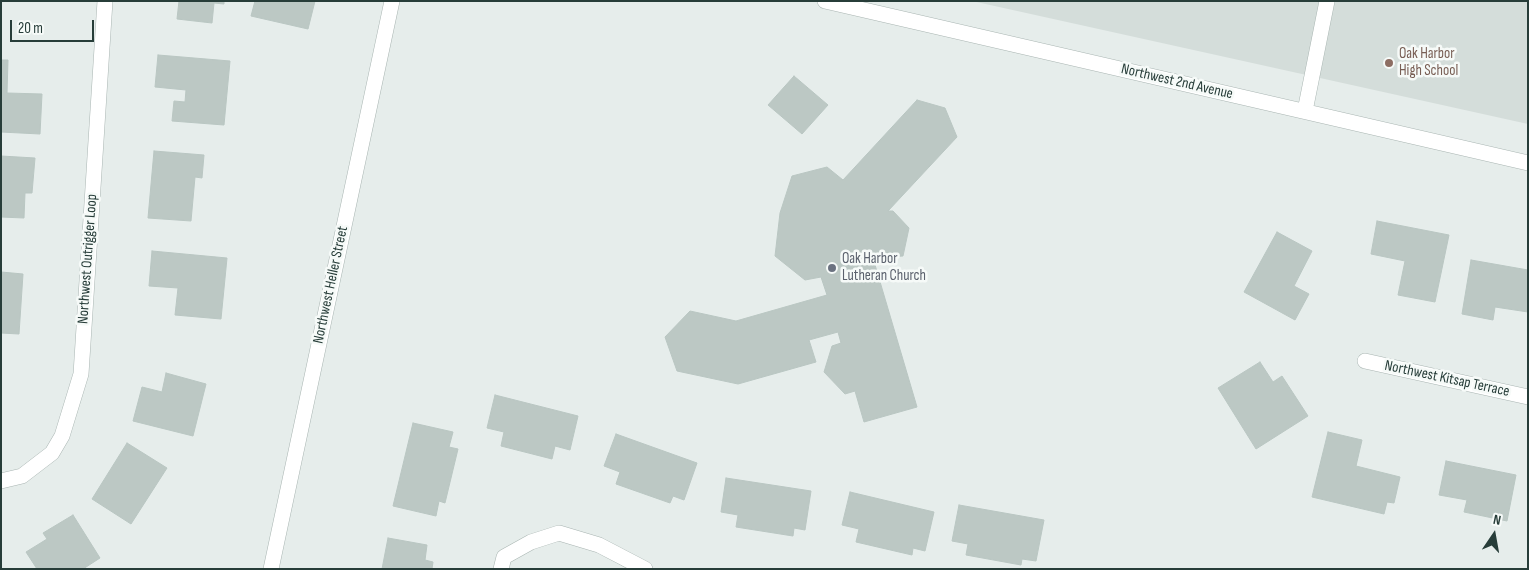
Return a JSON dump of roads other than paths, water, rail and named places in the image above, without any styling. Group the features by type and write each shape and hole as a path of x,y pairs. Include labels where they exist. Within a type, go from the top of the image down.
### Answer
{"street":[{"name":"Northwest Outrigger Loop","path":"1,481 22,476 52,453 62,436 81,374 105,1"},
{"name":"Northwest Heller Street","path":"271,569 392,1"},
{"name":"Northwest 2nd Avenue","path":"825,1 1528,164"},
{"path":"1305,111 1327,1"},
{"name":"Northwest Kitsap Terrace","path":"1366,361 1528,397"},
{"path":"500,569 504,557 531,542 559,533 599,545 645,569"}],"place":[{"name":"Oak Harbor High School","path":"1389,63"},
{"name":"Oak Harbor Lutheran Church","path":"832,268"}]}
